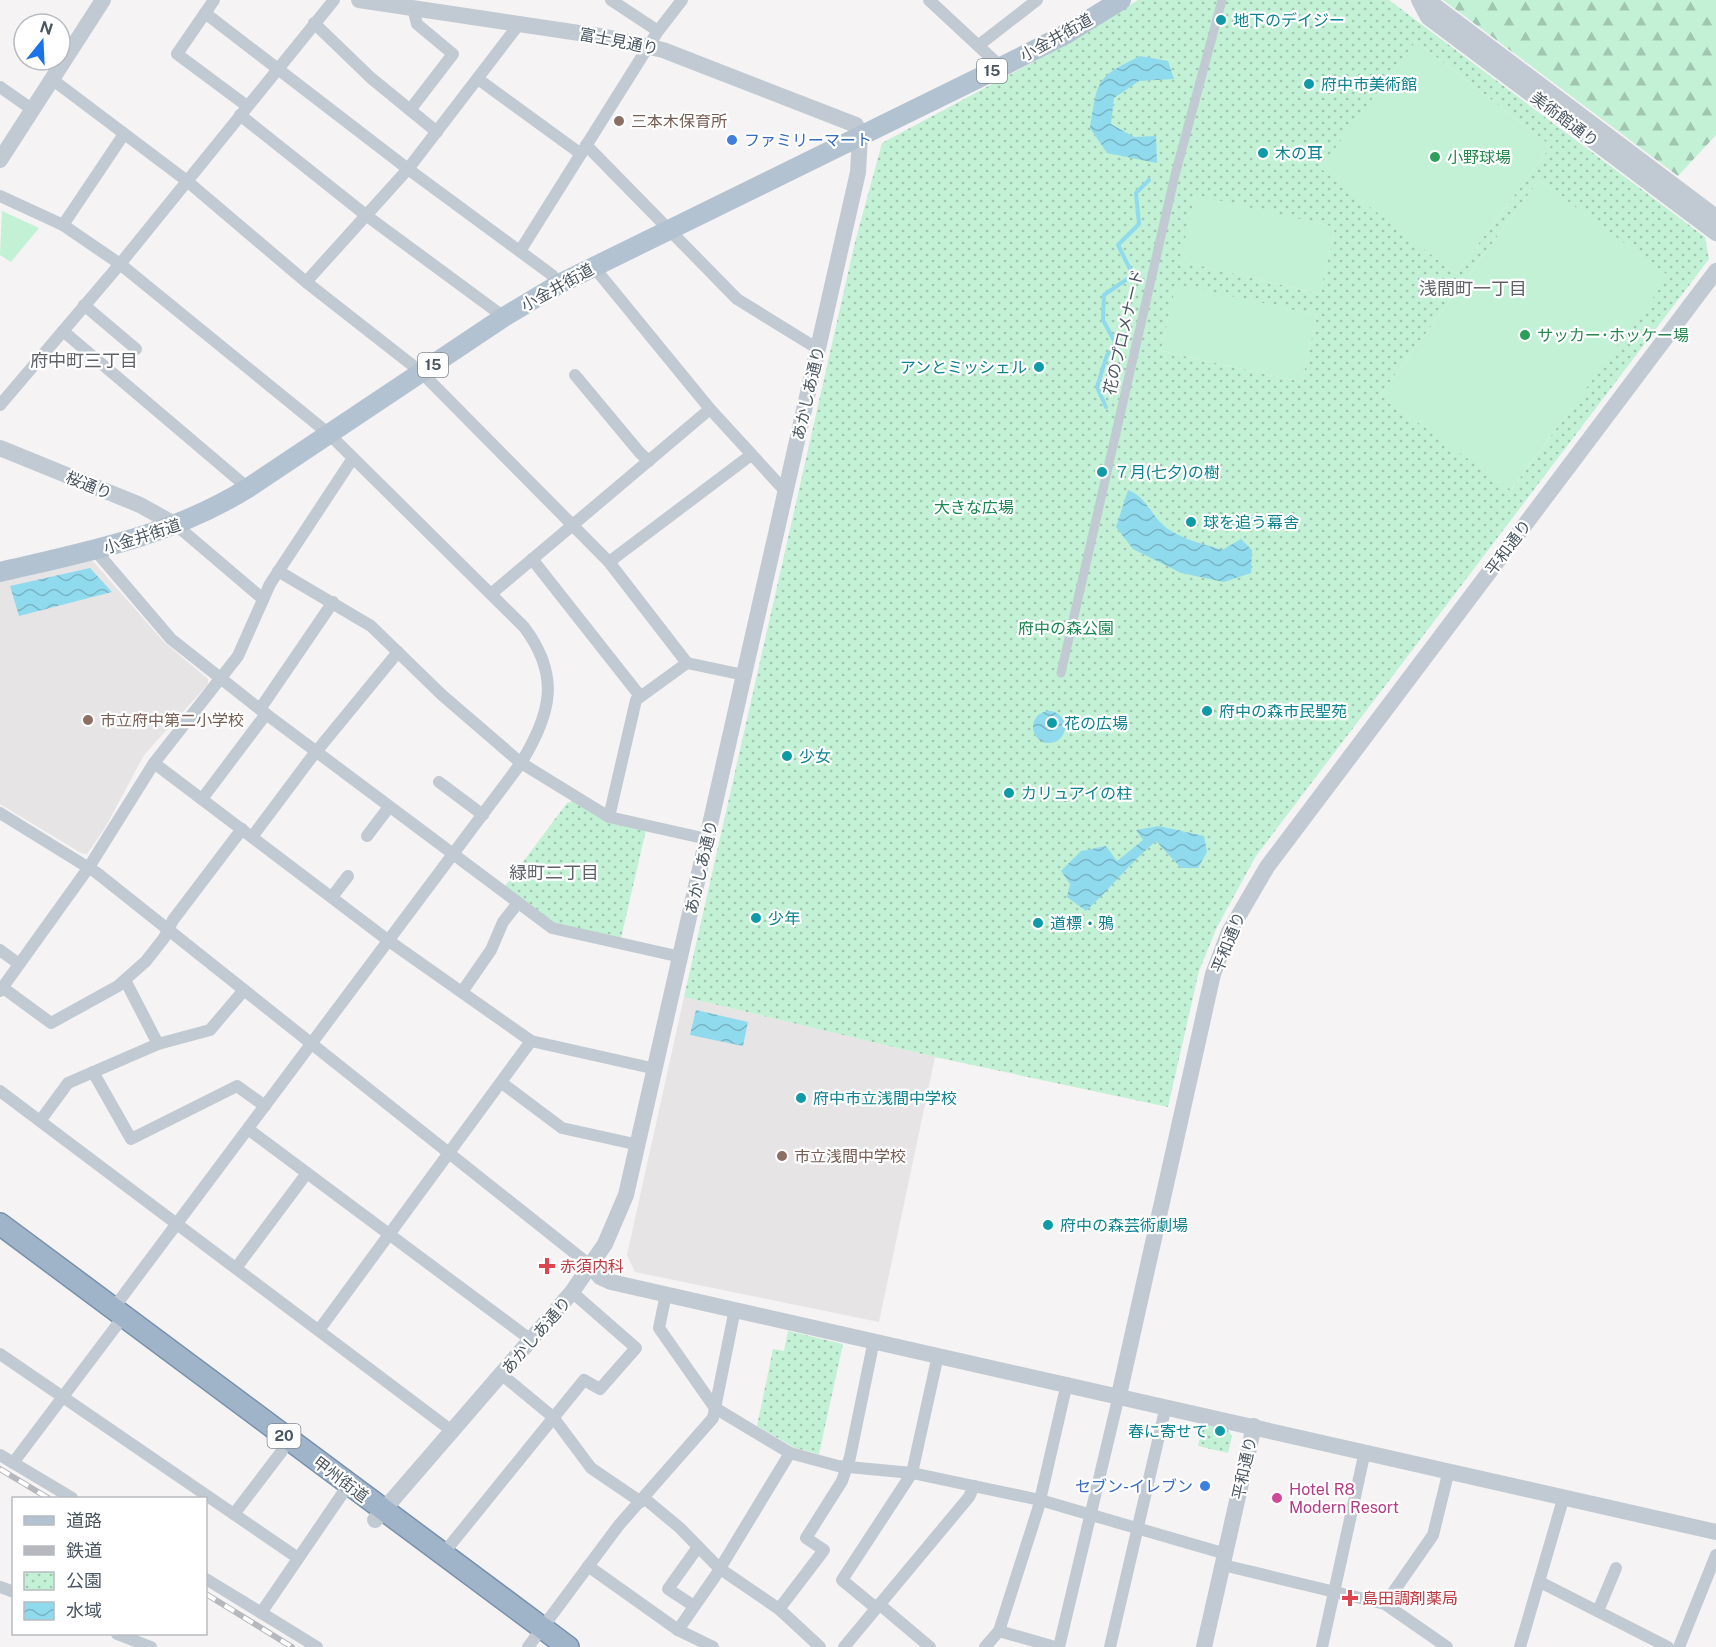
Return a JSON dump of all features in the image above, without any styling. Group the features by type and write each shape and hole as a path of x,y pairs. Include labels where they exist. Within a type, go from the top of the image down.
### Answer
{"highway":[{"name":"甲州街道","path":"0,1224 118,1317 380,1516 536,1640 568,1647"},
{"name":"甲州街道","path":"0,1239 118,1317 282,1451 345,1490"},
{"name":"甲州街道","path":"380,1516 443,1554 536,1640"}],"main road":[{"name":"小金井街道","path":"0,572 138,539 209,511 248,488 504,317 560,284 1001,67 1066,34 1121,0"}],"street":[{"path":"0,160 103,0"},
{"path":"214,0 177,54 367,216 504,317"},
{"path":"0,405 120,264 334,0"},
{"name":"富士見通り","path":"359,0 606,37 649,47 694,60 856,125 860,136"},
{"path":"610,0 658,31"},
{"path":"520,250 658,31 682,0"},
{"path":"929,0 1001,67"},
{"path":"979,45 1037,0"},
{"name":"花のプロメナード","path":"1061,674 1175,175 1222,0"},
{"name":"美術館通り","path":"1420,0 1435,6 1716,217"},
{"name":"美術館通り","path":"1420,0 1428,17 1716,233"},
{"path":"410,110 453,54 417,24 413,8"},
{"path":"205,14 408,169 520,250 560,284"},
{"path":"314,22 371,78 438,132"},
{"path":"306,282 408,169 519,24"},
{"path":"478,79 584,149 737,299 818,349"},
{"path":"53,80 187,182 306,282 421,372 609,562 687,663 744,675"},
{"path":"0,87 33,110"},
{"path":"63,225 124,134"},
{"name":"あかしあ通り","path":"380,1516 572,1292 591,1266 622,1208 639,1145 858,172 860,136"},
{"path":"0,196 63,225 120,264 329,434 534,640 543,660 548,699 545,717 537,737 522,763 177,1224 118,1317 63,1397 13,1463"},
{"path":"593,266 710,409 786,492"},
{"name":"平和通り","path":"1204,1647 1254,1426 1119,1395 1214,974 1239,912 1266,867 1716,271"},
{"path":"84,305 136,349"},
{"path":"63,331 248,488"},
{"path":"575,375 649,461"},
{"path":"490,594 710,409"},
{"name":"桜通り","path":"0,448 140,505 176,525"},
{"path":"609,562 751,455"},
{"path":"353,458 278,571 238,656 154,763 89,867 1,989 51,1023 125,980 146,961 168,930 247,833 317,752 398,652"},
{"path":"176,525 263,599"},
{"path":"95,550 171,639 263,712 552,928 681,957"},
{"path":"532,559 640,696"},
{"path":"278,571 371,626 442,695 522,763 609,817 707,839"},
{"path":"202,799 263,712 333,602"},
{"path":"609,817 636,700 687,663"},
{"path":"154,763 389,941 531,1041 656,1069"},
{"path":"439,782 483,815"},
{"path":"367,836 389,807"},
{"path":"0,813 89,867 591,1266 600,1277 611,1282 1119,1395 1057,1647 999,1631"},
{"path":"332,897 348,876"},
{"path":"462,992 491,950 503,922 518,903"},
{"path":"0,950 19,964"},
{"path":"125,980 158,1044"},
{"path":"40,1121 68,1083 158,1044 210,1030 244,990"},
{"path":"319,1330 531,1041"},
{"path":"93,1072 131,1139 237,1086 265,1106"},
{"path":"502,1083 562,1128 639,1145"},
{"path":"0,1091 452,1431"},
{"path":"248,1129 531,1340"},
{"path":"236,1268 307,1173"},
{"path":"443,1554 584,1380 600,1389 636,1348 572,1292"},
{"path":"666,1294 659,1328 715,1408 789,1453 847,1467 912,1473 1040,1500 1139,1529 1224,1560 1385,1604 1447,1647"},
{"path":"536,1640 619,1525 713,1418 735,1309"},
{"path":"778,1609 824,1550 806,1538 842,1481 847,1467 874,1340"},
{"path":"0,1354 298,1558"},
{"path":"930,1647 842,1580 912,1473 938,1354"},
{"path":"501,1374 553,1417 591,1468 643,1500 719,1568 778,1609 820,1647"},
{"path":"985,1647 999,1631 1040,1500 1067,1383"},
{"path":"1110,1647 1166,1406"},
{"path":"1254,1426 1716,1532"},
{"path":"234,1514 282,1451"},
{"path":"1322,1647 1365,1451"},
{"path":"678,1630 789,1453"},
{"path":"0,1455 70,1497"},
{"path":"1385,1604 1433,1535 1449,1470"},
{"path":"844,1647 969,1497 974,1486"},
{"path":"261,1613 345,1490"},
{"path":"1520,1647 1564,1496"},
{"path":"694,1606 668,1589 698,1547"},
{"path":"1679,1647 1716,1555"},
{"path":"588,1566 678,1630 713,1647"},
{"path":"1598,1611 1616,1568"},
{"path":"207,1580 317,1647"},
{"path":"1540,1582 1668,1647"},
{"path":"120,1635 151,1647"}],"shaded area":[{"name":"市立府中第二小学校","path":"92,560 164,642 208,679 208,684 144,755 105,828 87,854 81,853 0,804 0,582"},
{"name":"市立浅間中学校","path":"684,997 935,1057 879,1322 635,1272 627,1255"}],"green space":[{"name":"府中の森公園","path":"1138,0 1389,0 1705,237 1709,259 1256,856 1217,927 1199,971 1168,1107 935,1057 684,997 855,242 882,143 1080,37","holes":["1416,41 1551,146 1456,274 1320,168","1539,180 1669,276 1511,490 1380,395","1195,195 1335,227 1320,294 1180,261","1176,284 1317,315 1302,382 1161,351"]},
{"path":"1443,0 1716,0 1716,135 1678,176"},
{"name":"小野球場","path":"1416,41 1551,146 1456,274 1319,168"},
{"name":"サッカー･ホッケー場","path":"1539,180 1670,276 1510,491 1380,395"},
{"path":"1195,194 1335,227 1320,294 1179,261"},
{"path":"2,211 39,228 11,262 0,255"},
{"path":"1176,283 1317,315 1302,382 1161,351"},
{"path":"573,801 646,830 621,938 554,923 505,886 567,803"},
{"path":"788,1331 843,1344 819,1454 795,1448 757,1426 773,1349 784,1351"},
{"path":"1203,1424 1228,1430 1232,1436 1228,1453 1198,1446"}],"water":[{"path":"1140,56 1168,61 1174,79 1139,81 1114,98 1111,124 1134,137 1156,136 1157,163 1107,153 1090,128 1097,90 1101,82 1114,70"},
{"path":"1128,490 1135,493 1145,503 1162,524 1181,536 1222,550 1241,539 1252,550 1251,573 1224,582 1181,573 1133,549 1116,527"},
{"path":"90,568 112,592 19,616 10,586"},
{"path":"1049,711 1060,716 1065,727 1060,738 1049,743 1038,738 1033,727 1038,716"},
{"path":"1159,826 1204,836 1207,852 1198,868 1181,868 1156,841 1086,911 1067,897 1070,884 1061,871 1081,851 1106,846 1117,861 1143,840 1136,830"},
{"path":"696,1010 748,1022 743,1046 690,1035"}],"waterway":[{"path":"1106,407 1097,387 1107,355 1117,346 1103,320 1104,295 1133,275 1118,245 1139,224 1136,193 1149,180"}],"railway":[{"path":"0,1469 46,1497"},
{"path":"207,1595 292,1647"}],"place":[{"name":"地下のデイジー","path":"1221,20"},
{"name":"府中市美術館","path":"1309,84"},
{"name":"三本木保育所","path":"619,121"},
{"name":"ファミリーマート","path":"732,140"},
{"name":"木の耳","path":"1263,153"},
{"name":"小野球場","path":"1435,157"},
{"name":"サッカー･ホッケー場","path":"1525,335"},
{"name":"アンとミッシェル","path":"1039,367"},
{"name":"７月(七夕)の樹","path":"1102,472"},
{"name":"球を追う幕舎","path":"1191,522"},
{"name":"府中の森市民聖苑","path":"1207,711"},
{"name":"市立府中第二小学校","path":"88,720"},
{"name":"花の広場","path":"1052,723"},
{"name":"少女","path":"787,756"},
{"name":"カリュアイの柱","path":"1009,793"},
{"name":"少年","path":"756,918"},
{"name":"道標・鴉","path":"1038,923"},
{"name":"府中市立浅間中学校","path":"801,1098"},
{"name":"市立浅間中学校","path":"782,1156"},
{"name":"府中の森芸術劇場","path":"1048,1225"},
{"name":"赤須内科","path":"547,1266"},
{"name":"春に寄せて","path":"1220,1431"},
{"name":"セブン-イレブン","path":"1205,1486"},
{"name":"Hotel R8 Modern Resort","path":"1277,1498"},
{"name":"島田調剤薬局","path":"1350,1598"}],"district":[{"name":"浅間町一丁目","path":"1473,289"},
{"name":"府中町三丁目","path":"84,361"},
{"name":"緑町二丁目","path":"554,873"}],"park label":[{"name":"大きな広場","path":"974,507"}]}
